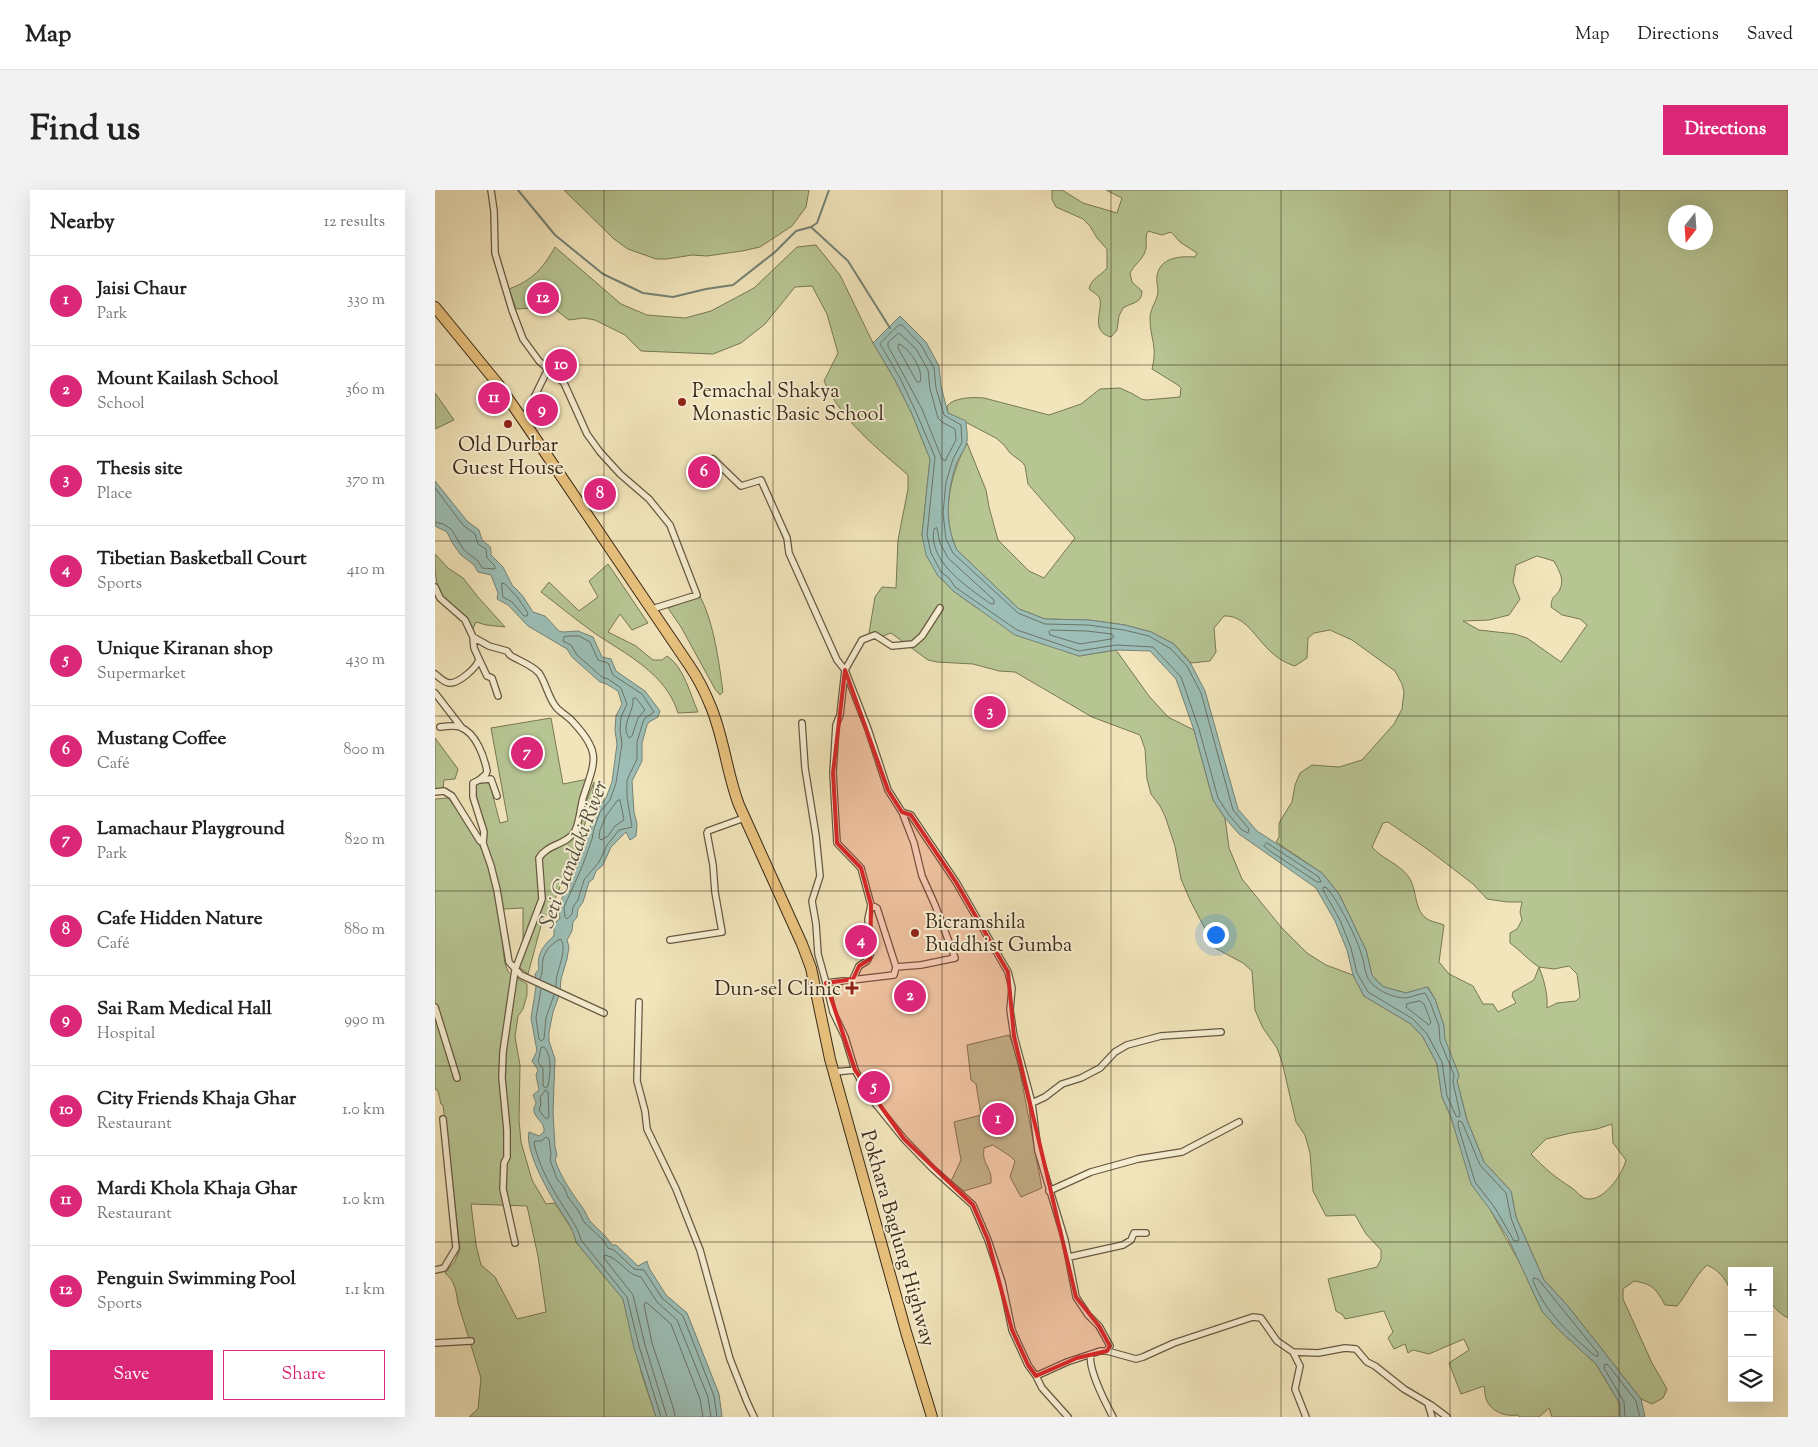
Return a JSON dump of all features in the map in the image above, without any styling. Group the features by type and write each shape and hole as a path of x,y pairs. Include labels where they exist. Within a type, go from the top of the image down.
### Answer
{"highway":[{"name":"Pokhara Baglung Highway","path":"435,307 498,384 523,420 697,676 711,707 733,789 744,818 805,952 815,984 830,1059 884,1253 933,1417"}],"street":[{"path":"491,190 494,211 495,253 523,339 539,361 564,383 587,434 600,452 620,474 649,499 670,525 697,595 652,609"},
{"path":"523,420 548,369"},
{"path":"713,459 741,486 761,480 787,538 789,553 837,660 845,670 869,729 888,790 902,812 914,843 922,876 955,958 921,965 896,967"},
{"path":"435,587 440,598 465,620 473,637 474,648 487,676 494,681 498,696"},
{"path":"853,979 859,966 867,961 870,955 868,919 871,904 861,868 837,843 834,764 836,725 840,715 845,670 862,640 875,635 892,646 913,644 922,636 940,608"},
{"path":"473,637 489,646 507,651 510,656 537,671 556,707 573,721 592,746 594,752 592,774 575,830 569,838 545,851 539,858 542,900 515,970 503,1052 502,1078 507,1130 507,1157 504,1164 503,1189 515,1243"},
{"path":"435,674 442,680 450,683 457,681 477,665 479,659"},
{"path":"435,693 478,744 485,762 486,774 473,783 473,796 484,832 483,843 497,890 509,962 521,975 604,1013"},
{"path":"802,722 805,768 817,836 820,876 812,901 818,954 833,1012 845,1037 855,1070 871,1098 904,1139 933,1169 973,1205 1003,1282 1013,1330 1028,1365 1042,1388 1068,1417"},
{"path":"440,727 453,726 463,728"},
{"path":"479,780 491,779 497,796"},
{"path":"435,792 444,791 453,796 483,843"},
{"path":"902,812 911,815 956,882 1008,972 1012,988 1010,1010 1013,1036 1032,1103 1038,1151 1065,1240 1076,1296 1088,1315 1099,1326 1110,1346 1107,1351"},
{"path":"670,940 722,932 707,833 744,818"},
{"path":"826,983 895,975 896,967 877,908 871,904"},
{"path":"639,1002 637,1081 645,1111 647,1130 676,1189 700,1250 731,1358 747,1402 755,1417"},
{"path":"435,1007 457,1078"},
{"path":"1032,1103 1045,1097 1062,1084 1081,1078 1100,1068 1115,1052 1127,1044 1161,1036 1221,1032"},
{"path":"834,1072 855,1070"},
{"path":"435,1270 444,1268 457,1248 443,1119"},
{"path":"1049,1191 1091,1172 1138,1159 1182,1152 1239,1122"},
{"path":"1069,1257 1123,1245 1131,1240 1134,1233 1146,1233"},
{"path":"1036,1376 1067,1362 1107,1351 1136,1359 1175,1343 1253,1317 1261,1318 1277,1341 1293,1352 1300,1366 1295,1389 1306,1417"},
{"path":"435,1343 471,1342"},
{"path":"1293,1352 1318,1353 1352,1348 1359,1352 1367,1362 1404,1389 1447,1417"},
{"path":"1091,1354 1089,1359 1098,1387 1113,1417"},
{"path":"1428,1404 1432,1417"}],"highlighted area":[{"path":"845,670 888,790 902,812 911,815 956,882 1008,972 1014,1036 1076,1297 1099,1326 1110,1346 1107,1351 1077,1358 1036,1376 1028,1365 1012,1330 988,1240 973,1205 904,1139 855,1070 826,983 853,979 859,966 870,959 871,905 861,868 837,843 833,773"}],"green space":[{"path":"564,190 809,190 806,207 792,226 760,247 707,256 692,255 656,259 628,249 614,239"},
{"path":"1052,190 1062,190 1083,203 1117,213 1122,198 1106,190 1788,190 1788,1318 1773,1305 1773,1267 1728,1267 1728,1286 1716,1270 1707,1265 1677,1306 1665,1305 1653,1288 1634,1281 1623,1289 1623,1299 1652,1363 1667,1389 1663,1398 1652,1404 1641,1399 1567,1305 1544,1280 1516,1217 1511,1191 1484,1162 1467,1120 1457,1081 1459,1075 1444,1039 1444,1026 1435,999 1428,987 1406,993 1384,987 1377,981 1372,975 1366,950 1339,894 1322,873 1276,842 1279,837 1279,823 1292,802 1295,785 1300,773 1312,765 1339,767 1362,760 1394,724 1402,709 1404,692 1395,671 1352,640 1330,630 1314,633 1308,638 1307,658 1295,666 1284,662 1275,655 1244,623 1238,619 1224,616 1214,628 1216,652 1210,661 1191,663 1174,644 1151,632 1125,625 1089,620 1045,619 1019,609 957,550 949,523 949,496 956,468 967,443 986,490 998,540 1029,571 1044,578 1075,538 1028,484 1025,466 1022,462 1010,453 996,438 948,413 947,406 950,403 964,398 984,398 1049,415 1081,404 1100,389 1120,388 1146,400 1180,397 1181,388 1178,385 1152,369 1154,348 1150,315 1158,292 1157,276 1162,265 1171,259 1195,257 1197,253 1180,242 1171,232 1162,235 1148,231 1145,252 1130,273 1132,282 1142,291 1142,295 1138,301 1123,308 1119,316 1117,330 1111,337 1100,330 1099,297 1089,289 1094,280 1107,268 1107,249 1083,219 1056,207 1052,199","holes":["1537,556 1554,561 1560,574 1562,582 1559,592 1552,600 1551,607 1562,615 1580,619 1587,625 1561,662 1527,638 1515,634 1479,630 1463,621 1489,620 1509,615 1520,599 1513,582 1516,565","1388,822 1430,851 1473,884 1487,899 1522,902 1520,912 1522,920 1517,929 1510,933 1510,943 1539,967 1534,980 1513,992 1512,996 1516,1003 1498,1012 1493,1004 1483,1004 1473,986 1449,974 1439,962 1444,925 1431,921 1420,912 1408,876 1372,847 1383,823","1569,966 1577,974 1580,997 1576,1001 1557,1003 1547,1008 1545,987 1539,967 1554,969","1612,1124 1613,1143 1626,1160 1621,1173 1611,1187 1598,1197 1584,1198 1550,1173 1531,1154 1546,1139 1597,1129"]},
{"path":"816,245 840,275 873,343 912,414 930,459 922,535 938,576 952,590 974,606 1079,656 1116,650 1149,696 1168,717 1194,730 1213,800 1225,818 1229,848 1242,879 1281,927 1307,953 1326,965 1353,975 1364,996 1411,1024 1423,1037 1437,1064 1442,1097 1451,1117 1460,1146 1491,1211 1522,1267 1542,1311 1559,1330 1596,1364 1620,1404 1620,1417 1552,1417 1549,1408 1539,1417 1520,1417 1501,1413 1493,1409 1488,1403 1484,1386 1461,1394 1449,1363 1469,1350 1464,1339 1429,1354 1413,1350 1408,1353 1405,1344 1394,1349 1388,1338 1393,1332 1384,1311 1345,1319 1343,1315 1336,1311 1328,1279 1377,1267 1381,1259 1381,1250 1366,1234 1355,1215 1326,1216 1313,1191 1310,1153 1305,1135 1296,1122 1282,1062 1277,1048 1263,1028 1255,1010 1252,971 1243,963 1215,948 1190,900 1181,879 1175,846 1165,816 1151,794 1147,779 1145,749 1140,735 1092,717 1015,672 999,671 973,664 928,660 891,633 883,636 869,633 875,597 882,587 896,588 898,540 908,489 908,475 872,444 850,421 831,395 824,381 838,353 827,314 812,286 795,287 765,324 741,343 713,354 641,351 625,335 595,320 584,318 569,320 552,307 516,309 509,289 525,282 537,272 555,247 621,304 647,315 685,318 711,311 754,288 797,247"},
{"path":"435,393 454,420 435,429"},
{"path":"435,554 448,568 463,578 505,627 476,622 472,631 467,618 453,605 451,607 439,588 436,577"},
{"path":"608,564 648,623 632,630 620,614 608,632 636,646 653,660 662,660 667,656 673,661 682,674 698,712 678,713 664,687 643,666 586,627 541,592 549,582 579,611 598,597 589,581"},
{"path":"700,596 709,618 715,643 723,692 720,695 668,608"},
{"path":"551,718 563,784 588,779 574,826 566,837 546,848 538,856 539,903 523,942 523,908 503,909 497,878 486,845 487,835 476,801 475,788 477,784 489,781 500,823 508,821 491,728"},
{"path":"435,738 458,769 455,779 444,780 443,789 435,789"},
{"path":"594,782 583,831 553,904 542,922 528,974 519,967 526,945 544,905 542,857 573,838 580,824 585,804"},
{"path":"448,798 465,820 479,844 489,868 493,886 506,967 511,975 527,984 527,995 523,1009 518,1016 515,1037 520,1065 519,1120 521,1142 532,1180 546,1204 555,1203 573,1231 576,1242 623,1299 642,1375 656,1417 469,1417 478,1409 481,1378 458,1303 455,1286 445,1273 455,1261 460,1249 443,1105 441,1104 438,1091 435,1089 435,799","holes":["471,1204 527,1206 538,1256 546,1312 517,1319 495,1277 481,1265 476,1245"]},
{"path":"854,930 866,930 867,952 855,952"},
{"path":"1009,1035 1017,1056 1042,1188 1021,1197 1010,1177 1015,1161 993,1145 984,1148 984,1158 990,1173 991,1183 964,1191 951,1181 961,1160 954,1122 981,1115 976,1084 971,1080 967,1045"}],"water":[{"path":"900,316 926,342 939,366 941,386 948,413 966,421 967,441 957,462 951,484 948,507 950,529 957,550 1019,609 1045,619 1089,620 1125,625 1151,632 1174,644 1191,664 1205,691 1238,809 1257,831 1322,873 1339,894 1366,950 1372,975 1377,981 1384,987 1406,993 1427,987 1435,999 1444,1026 1445,1039 1459,1075 1457,1081 1467,1120 1484,1162 1511,1191 1516,1217 1544,1280 1567,1305 1641,1399 1645,1417 1620,1417 1620,1404 1596,1364 1559,1330 1542,1311 1508,1238 1471,1184 1451,1117 1442,1097 1437,1064 1423,1037 1411,1024 1364,996 1353,975 1347,950 1335,921 1316,888 1239,834 1213,800 1194,730 1176,679 1150,651 1116,650 1079,656 1015,635 952,590 938,576 926,555 922,535 930,459 912,414 873,343"},
{"path":"435,481 467,521 479,530 482,540 490,547 491,555 503,567 512,585 522,595 533,612 545,616 559,631 578,631 593,637 602,657 611,659 616,671 645,691 660,711 658,717 647,725 642,743 642,761 632,781 634,812 637,824 636,836 630,840 626,832 611,847 603,865 596,871 593,879 589,882 567,940 569,947 567,959 549,1032 549,1041 555,1059 553,1112 557,1155 555,1160 560,1172 590,1221 612,1245 616,1245 638,1266 647,1261 649,1268 666,1295 687,1313 719,1394 722,1417 656,1417 634,1348 623,1299 576,1242 570,1227 537,1169 530,1149 529,1132 539,1136 544,1132 543,1126 534,1110 536,1103 533,1095 539,1090 536,1075 538,1070 532,1061 537,1051 531,1018 536,987 535,974 539,969 538,964 541,951 554,936 554,924 560,918 559,905 577,865 596,810 606,798 612,782 617,744 616,716 622,704 618,691 600,682 572,657 567,649 528,626 508,605 497,599 498,593 491,575 478,572 474,565 461,555 447,532 435,526"}],"waterway":[{"path":"518,190 555,235 603,274 643,293 673,297 733,285 775,252 796,231 811,227 848,261 890,328"},
{"path":"811,227 817,223 829,190"}],"place":[{"name":"Penguin Swimming Pool","path":"543,298"},
{"name":"City Friends Khaja Ghar","path":"561,365"},
{"name":"Mardi Khola Khaja Ghar","path":"494,398"},
{"name":"Pemachal Shakya Monastic Basic School","path":"682,402"},
{"name":"Sai Ram Medical Hall","path":"542,410"},
{"name":"Old Durbar Guest House","path":"508,424"},
{"name":"Mustang Coffee","path":"704,472"},
{"name":"Cafe Hidden Nature","path":"600,494"},
{"name":"Thesis site","path":"990,712"},
{"name":"Lamachaur Playground","path":"527,753"},
{"name":"Bicramshila Buddhist Gumba","path":"915,933"},
{"name":"Tibetian Basketball Court","path":"861,941"},
{"name":"Dun-sel Clinic","path":"852,988"},
{"name":"Mount Kailash School","path":"910,996"},
{"name":"Unique Kiranan shop","path":"874,1087"},
{"name":"Jaisi Chaur","path":"998,1119"}],"water label":[{"name":"Seti Gandaki River","path":"573,854"}]}
